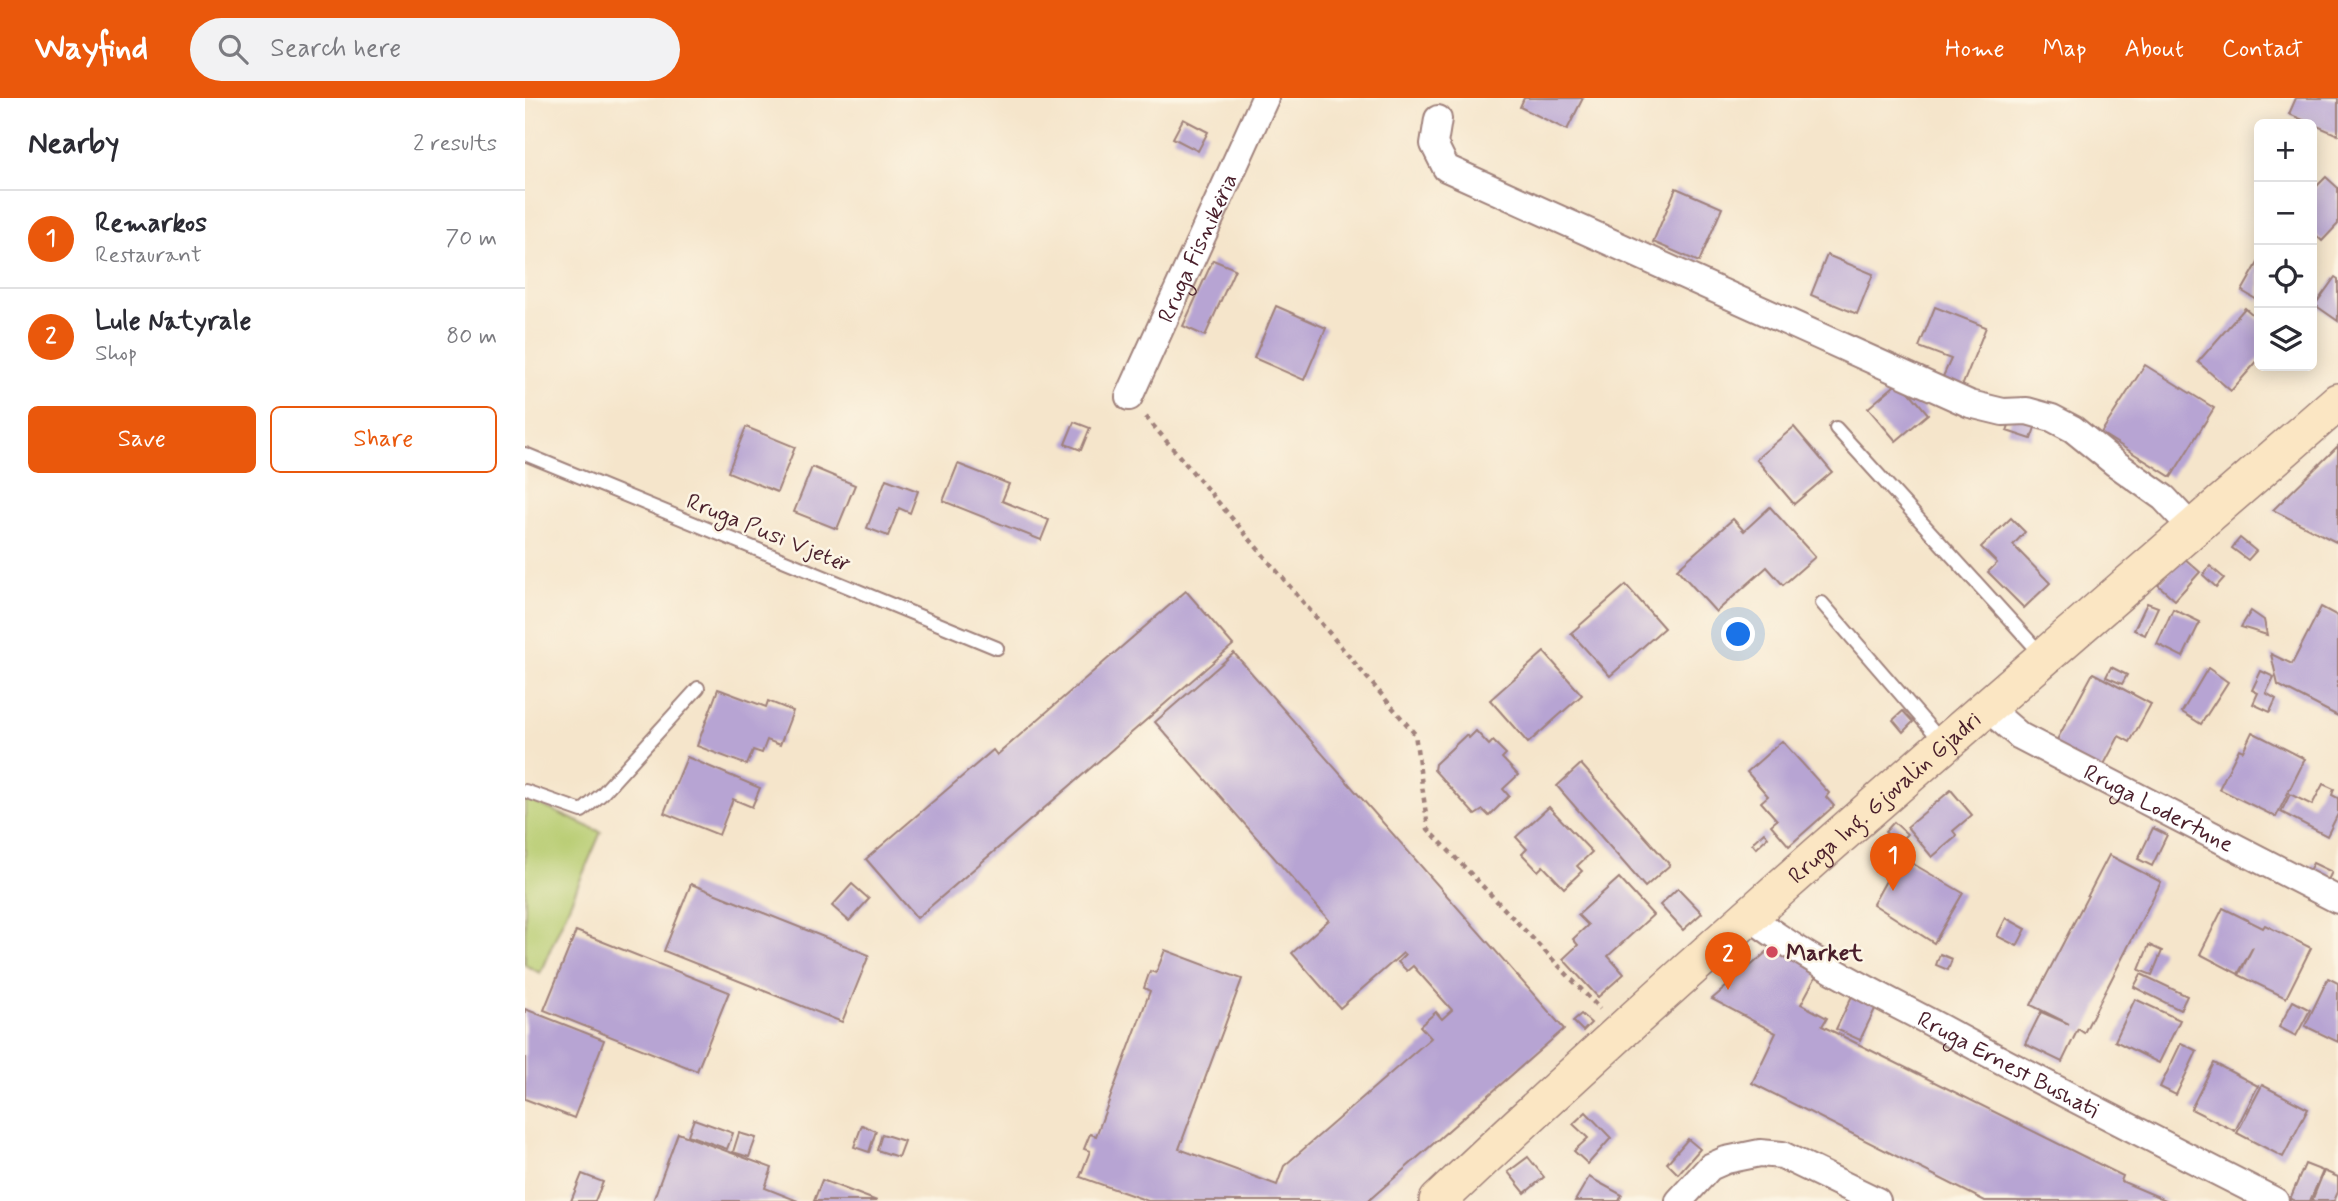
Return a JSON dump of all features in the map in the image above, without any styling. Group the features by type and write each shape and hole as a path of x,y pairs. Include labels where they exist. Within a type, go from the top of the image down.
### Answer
{"main road":[{"name":"Rruga Ing. Gjovalin Gjadri","path":"1441,1200 1749,916 1944,743 2338,402"}],"street":[{"name":"Rruga Fisnikëria","path":"1129,397 1265,98"},
{"path":"1438,120 1434,144 1446,168 1970,404 2003,412 2027,411 2052,418 2073,429 2164,498 2193,529"},
{"name":"Rruga Lodertune","path":"1986,707 2021,736 2338,900"},
{"name":"Rruga Ernest Bushati","path":"1749,916 1789,946 1877,994 2031,1077 2275,1201"},
{"path":"1679,1201 1710,1167 1726,1160 1761,1153 1783,1155 1877,1201"}],"lane":[{"path":"1836,428 2045,658"},
{"name":"Rruga Pusi Vjetër","path":"525,454 997,648"},
{"path":"1822,603 1944,743"},
{"path":"525,791 582,811 602,794 698,688"}],"path":[{"path":"1129,397 1415,734 1429,829 1622,1032"}],"green space":[{"path":"525,798 601,832 540,973 525,965"}],"building":[{"path":"1524,98 1583,98 1567,130 1520,107"},
{"path":"2296,98 2338,98 2338,135 2317,126 2317,119 2301,119 2289,114"},
{"path":"1183,119 1208,132 1198,151 1173,138"},
{"path":"2326,177 2338,188 2338,224 2322,241 2317,236 2317,186"},
{"path":"1676,188 1722,208 1699,262 1653,242"},
{"path":"1827,255 1873,274 1857,314 1811,295"},
{"path":"1213,260 1235,269 1205,336 1183,326"},
{"path":"2254,270 2254,298 2242,291"},
{"path":"2335,277 2338,279 2338,321 2317,306 2317,302"},
{"path":"1276,306 1326,328 1304,380 1254,358"},
{"path":"1935,307 1986,327 1961,389 1941,381 1951,359 1919,347"},
{"path":"2245,308 2254,316 2254,365 2231,391 2198,362"},
{"path":"2145,365 2214,408 2171,477 2101,433"},
{"path":"1900,381 1928,414 1896,441 1868,408"},
{"path":"2013,414 2037,422 2031,439 2007,431"},
{"path":"1074,422 1090,428 1081,450 1065,444"},
{"path":"746,427 795,447 777,492 728,472"},
{"path":"1794,427 1832,472 1794,504 1756,459"},
{"path":"2338,446 2338,543 2273,510"},
{"path":"958,464 1009,484 1002,501 1049,520 1041,540 943,501"},
{"path":"812,467 855,485 837,529 794,512"},
{"path":"886,479 918,491 910,513 899,508 888,536 867,528"},
{"path":"1770,507 1815,557 1783,585 1767,567 1716,612 1677,569 1733,519 1744,531"},
{"path":"2011,518 2025,532 2013,545 2050,583 2024,608 1988,572 1997,563 1981,547"},
{"path":"2240,538 2256,551 2248,560 2232,548"},
{"path":"2183,557 2200,572 2175,600 2158,585"},
{"path":"2210,566 2224,578 2216,587 2203,575"},
{"path":"1626,585 1664,628 1610,676 1571,633"},
{"path":"1186,591 1233,645 917,918 866,859 993,750 997,755"},
{"path":"2147,603 2158,607 2145,635 2134,630"},
{"path":"2321,607 2338,616 2338,716 2278,685 2271,654 2292,664"},
{"path":"2173,609 2200,622 2183,657 2157,644"},
{"path":"2251,611 2264,620 2267,635 2241,627"},
{"path":"1544,652 1582,695 1528,743 1490,700"},
{"path":"1234,653 1564,1029 1368,1201 1148,1201 1080,1177 1090,1151 1084,1149 1090,1134 1096,1136 1150,991 1144,988 1150,971 1156,973 1165,950 1242,979 1179,1149 1277,1185 1284,1166 1431,1038 1420,1026 1436,1012 1442,1019 1452,1010 1413,966 1407,971 1398,962 1405,955 1403,953 1340,1008 1292,953 1329,920 1155,722"},
{"path":"2111,667 2127,675 2122,684 2106,677"},
{"path":"2208,668 2228,682 2201,724 2182,712"},
{"path":"2261,671 2274,677 2266,693 2276,699 2270,712 2253,704 2258,693 2252,690"},
{"path":"2093,673 2151,704 2130,742 2119,736 2100,772 2053,747"},
{"path":"718,689 766,707 768,701 793,711 780,745 767,740 762,753 753,750 747,765 697,746"},
{"path":"1903,711 1913,722 1903,732 1893,720"},
{"path":"1476,731 1489,745 1493,741 1506,754 1502,758 1518,775 1503,789 1509,796 1489,816 1483,810 1475,815 1434,770 1435,764 1466,735 1469,738"},
{"path":"2252,732 2305,759 2276,817 2219,789 2239,749 2243,751"},
{"path":"1782,741 1829,793 1826,797 1834,806 1789,846 1771,825 1777,820 1761,802 1768,796 1747,772"},
{"path":"687,757 760,788 752,807 733,799 719,835 664,813"},
{"path":"1581,764 1670,865 1645,887 1557,786"},
{"path":"2323,784 2334,789 2332,795 2338,798 2338,814 2327,836 2281,812 2290,794 2312,805"},
{"path":"1951,790 1972,815 1953,831 1957,836 1932,857 1907,827"},
{"path":"1549,807 1592,852 1577,866 1582,871 1564,888 1543,866 1538,871 1522,854 1527,849 1516,837"},
{"path":"1894,822 1907,834 1898,843 1885,832"},
{"path":"2153,828 2167,835 2152,866 2138,859"},
{"path":"1764,832 1768,837 1756,848 1752,843"},
{"path":"2109,855 2161,882 2084,1033 2078,1029 2062,1062 2025,1044 2041,1012 2069,1024 2031,1005"},
{"path":"1903,858 1963,893 1934,943 1873,904 1892,870"},
{"path":"2313,863 2332,872 2324,888 2305,878"},
{"path":"1619,878 1653,915 1608,956 1624,974 1598,997 1563,959 1578,945 1573,939 1588,925 1578,915"},
{"path":"691,884 869,955 842,1022 664,951"},
{"path":"852,884 869,899 849,921 832,906"},
{"path":"1678,888 1702,913 1683,930 1660,905"},
{"path":"2223,908 2311,948 2286,998 2239,975 2253,947 2238,974 2200,954"},
{"path":"2006,918 2026,929 2017,946 1997,936"},
{"path":"576,931 729,992 697,1071 544,1010"},
{"path":"1776,944 1820,969 1801,1004 1827,1018 1822,1026 2123,1176 2121,1181 2168,1201 1985,1201 1752,1083 1776,1033 1712,999"},
{"path":"2149,945 2162,951 2152,975 2139,970"},
{"path":"1940,954 1952,959 1948,970 1936,965"},
{"path":"2141,974 2187,996 2180,1010 2134,987"},
{"path":"2328,978 2338,983 2338,1042 2305,1026"},
{"path":"1853,994 1877,1005 1860,1040 1836,1029"},
{"path":"2135,999 2180,1020 2159,1063 2115,1041"},
{"path":"2293,1001 2310,1010 2296,1036 2279,1027"},
{"path":"525,1009 604,1040 574,1118 525,1099"},
{"path":"1581,1014 1591,1023 1583,1031 1573,1021"},
{"path":"2181,1043 2197,1051 2176,1095 2160,1087"},
{"path":"2214,1063 2258,1086 2235,1131 2191,1109"},
{"path":"2262,1085 2308,1109 2283,1157 2237,1133"},
{"path":"1586,1112 1611,1138 1588,1164 1574,1151 1588,1138 1573,1124"},
{"path":"694,1119 733,1133 727,1149 688,1135"},
{"path":"862,1125 876,1131 869,1152 854,1147"},
{"path":"678,1133 772,1168 765,1188 798,1201 653,1201"},
{"path":"739,1133 756,1138 749,1157 733,1152"},
{"path":"882,1134 904,1141 898,1157 877,1150"},
{"path":"1688,1139 1700,1149 1678,1174 1667,1163"},
{"path":"1528,1157 1544,1177 1525,1193 1508,1172"},
{"path":"2305,1164 2323,1171 2310,1201 2295,1201 2290,1199"},
{"path":"2324,1171 2338,1177 2338,1192 2334,1201 2312,1201"},
{"path":"582,1174 603,1182 595,1201 571,1201"},
{"path":"1589,1177 1622,1195 1619,1201 1575,1201"},
{"path":"822,1180 877,1201 814,1201"}],"place":[{"name":"Remarkos","path":"1893,891"},
{"name":"Market","path":"1772,952"},
{"name":"Lule Natyrale","path":"1728,990"}]}
